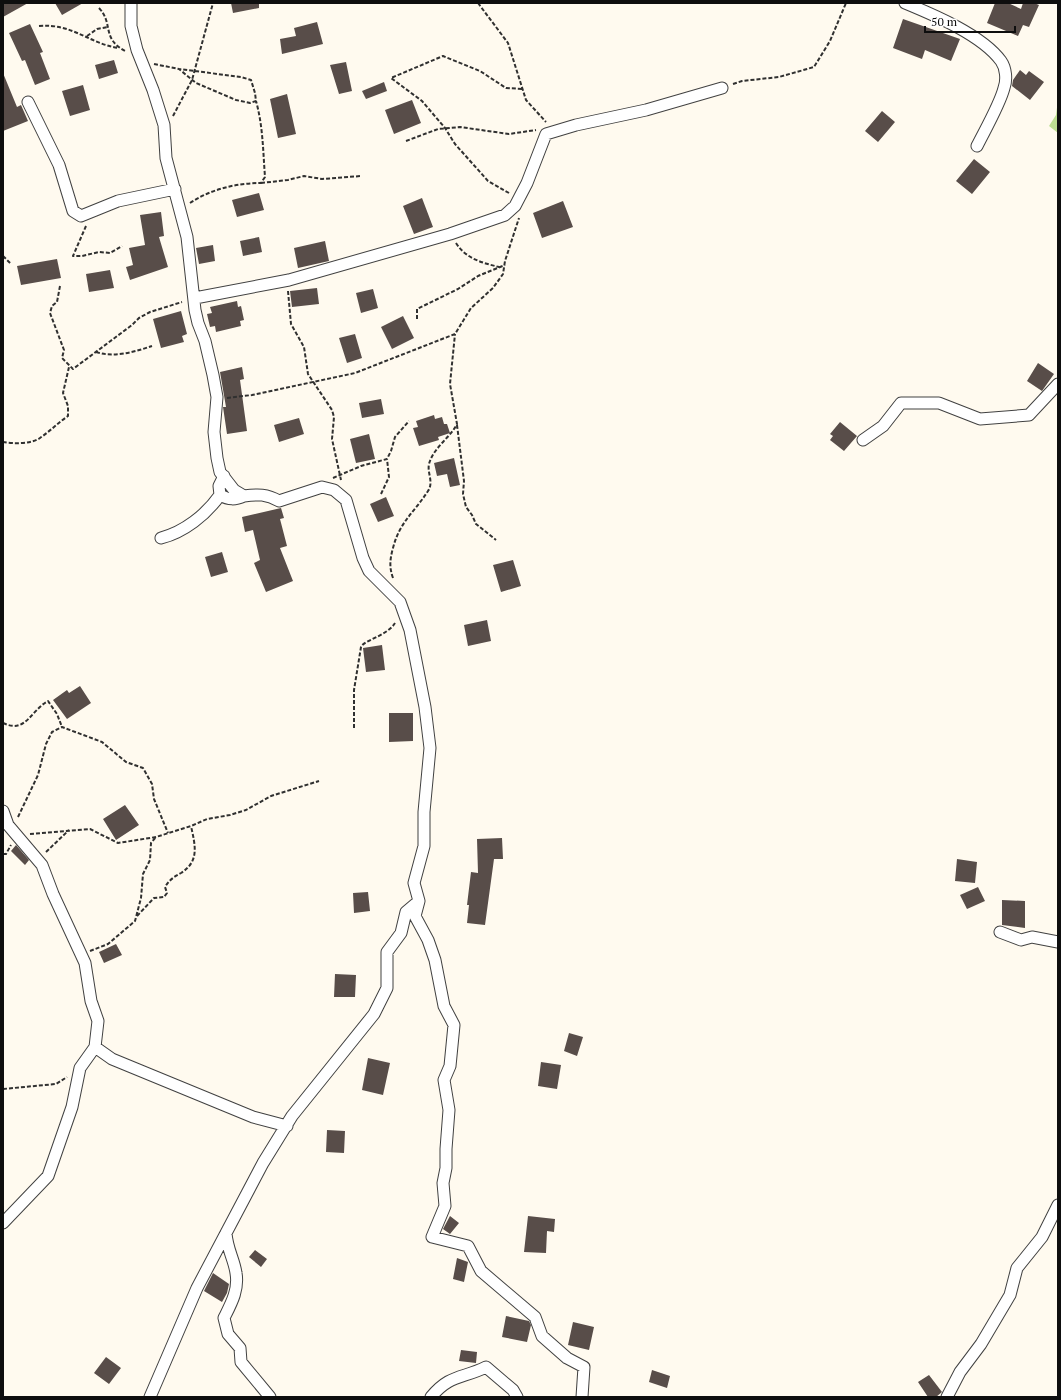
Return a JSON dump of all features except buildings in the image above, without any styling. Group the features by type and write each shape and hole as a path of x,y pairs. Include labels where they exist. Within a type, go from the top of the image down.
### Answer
{"street":[{"path":"131,3 131,26 139,57 153,90 164,125 166,158 187,237 198,323 208,353 217,397 214,446 220,472 234,490 244,496"},
{"path":"905,3 926,11 967,34 996,56 1002,63 1006,75 1004,88 977,146"},
{"path":"194,298 285,280 450,234 505,215 515,206 527,183 546,134 646,110 722,88"},
{"path":"28,102 59,165 73,211 81,216 118,200 175,189"},
{"path":"863,440 883,426 901,403 939,403 980,420 1029,415 1058,384"},
{"path":"161,538 173,535 211,508 220,495 219,486 224,476"},
{"path":"220,495 227,499 236,500 244,496 259,494 271,496 279,501 295,497 312,489 324,487 334,490 346,500 363,558 369,571 400,602 410,630 425,707 430,748 424,812 424,846 414,883 419,901 415,916 432,953 444,1006 454,1025 450,1066 444,1080 449,1110 446,1168 443,1183 445,1206 432,1237 468,1246 481,1271 535,1317 542,1336 567,1358 584,1367 582,1397"},
{"path":"3,811 8,825 42,865 53,894 85,964 91,1001 98,1022 95,1047 80,1068 72,1107 48,1176 3,1223"},
{"path":"150,1397 197,1288 263,1163 307,1097 374,1014 387,988 387,952 401,932 406,912 419,901"},
{"path":"1000,932 1021,940 1032,937 1058,942"},
{"path":"95,1047 112,1059 159,1079 253,1116 287,1126"},
{"path":"947,1397 960,1372 981,1344 1010,1295 1017,1268 1042,1237 1058,1205"},
{"path":"226,1232 227,1247 236,1273 235,1295 224,1318 228,1334 240,1348 240,1362 270,1397"},
{"path":"431,1397 441,1385 454,1377 486,1367 513,1390 517,1397"}],"path":[{"path":"164,125 176,113 179,104 192,80 213,3"},
{"path":"478,3 508,43 526,100 556,131"},
{"path":"722,88 742,81 762,80 814,67 830,41 846,3"},
{"path":"100,8 105,14 110,37 116,46 148,63 179,70 241,77 251,80 261,119 265,177 261,183"},
{"path":"39,26 64,27 87,36 106,47 121,49"},
{"path":"87,36 97,29 108,27"},
{"path":"496,540 476,524 466,507 463,494 464,481 457,424 450,384 455,334 471,308 493,288 503,274 523,209 519,198 488,181 455,144 445,128 422,101 391,78 443,56 480,71 506,88 523,89"},
{"path":"179,70 192,80 236,100 250,103 256,101"},
{"path":"406,141 438,129 460,127 509,134 539,130 556,131"},
{"path":"181,210 199,197 237,184 275,182 304,176 322,179 360,176"},
{"path":"92,212 92,218 73,256 82,256 99,252 110,253 122,246"},
{"path":"450,234 460,249 470,257 499,267"},
{"path":"3,256 12,264"},
{"path":"417,319 418,309 458,289 473,279 505,264"},
{"path":"285,280 291,324 304,347 308,374 332,410 334,417 332,439 341,482"},
{"path":"3,442 22,442 39,439 52,427 68,416 68,406 63,393 69,368 62,358 64,350 50,313 52,306 57,302 60,286"},
{"path":"69,368 72,369 96,352 139,318 170,305 194,298"},
{"path":"217,397 230,399 355,372 455,334"},
{"path":"96,352 116,354 152,346"},
{"path":"381,494 389,477 387,458 391,451 395,437 409,421"},
{"path":"394,581 390,571 390,560 396,536 409,514 428,491 430,484 428,466 432,456 457,424"},
{"path":"324,487 339,474 387,458"},
{"path":"354,728 354,690 361,647 366,642 381,636 392,628 395,622"},
{"path":"3,723 9,726 20,726 29,719 38,707 48,701 57,714 62,727"},
{"path":"3,854 6,854 16,834 20,812 30,796 38,775 46,744 52,732 62,727 102,742 126,762 143,768 152,784 154,799 168,833"},
{"path":"16,834 90,829 118,843 156,837 191,826 207,819 230,815 246,810 271,796 319,781"},
{"path":"81,956 96,948 108,944 135,921 154,898 164,897 167,893 165,887 170,878 190,867 194,858 194,844 191,826"},
{"path":"37,858 50,849 69,830"},
{"path":"136,918 141,898 143,874 150,860 151,843 156,837"},
{"path":"3,1089 56,1084 80,1068"}],"green space":[{"path":"1058,100 1058,133 1049,126 1056,115"}]}
